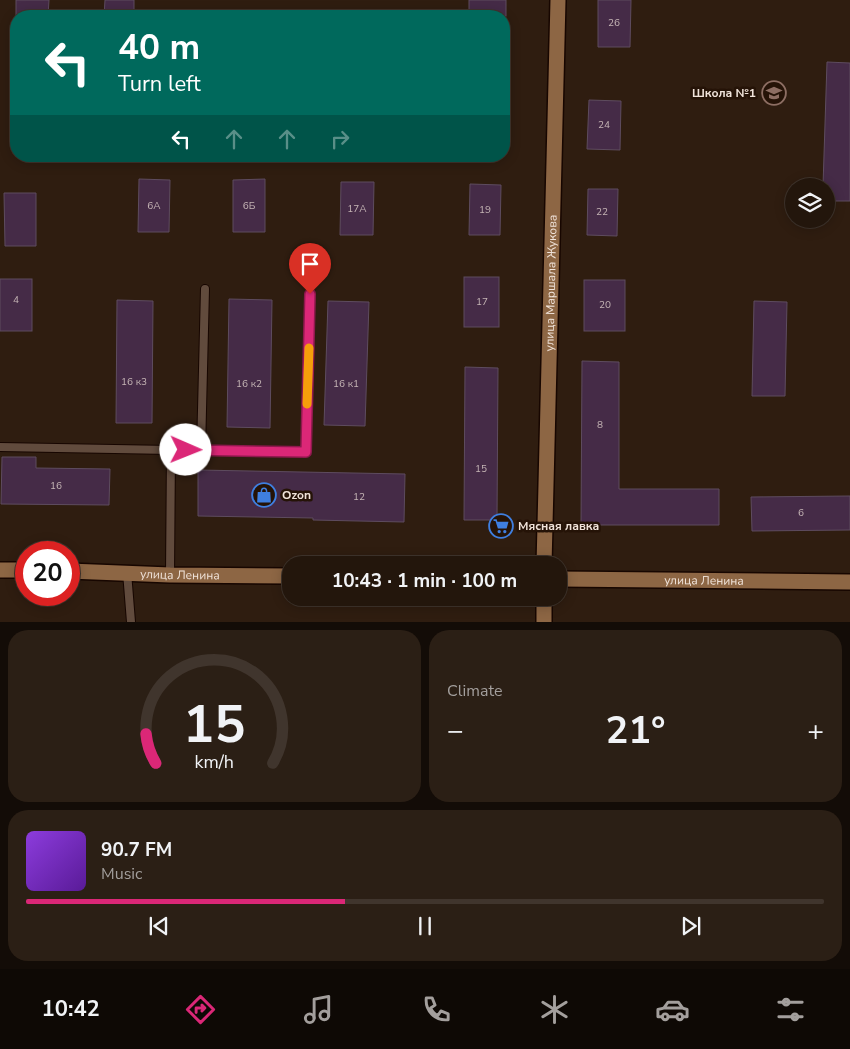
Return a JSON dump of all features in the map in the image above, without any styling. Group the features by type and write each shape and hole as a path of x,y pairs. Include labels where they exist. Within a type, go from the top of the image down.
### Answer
{"main road":[{"name":"улица Маршала Жукова","path":"544,556 558,0"},
{"path":"0,570 15,570"},
{"name":"улица Ленина","path":"80,571 170,575 282,576"},
{"name":"улица Ленина","path":"567,579 850,582"},
{"path":"544,606 544,622"}],"lane":[{"path":"201,450 205,289"},
{"path":"0,447 306,452 310,294"},
{"path":"170,575 171,450"},
{"path":"127,572 131,622"}],"building":[{"path":"16,0 49,0 48,10 16,10"},
{"path":"105,0 134,0 134,10 104,10"},
{"path":"469,0 506,0 506,10 469,10"},
{"path":"598,0 631,0 630,47 598,47"},
{"path":"827,62 850,63 850,201 835,201 835,178 823,178"},
{"path":"589,100 621,101 620,150 587,149"},
{"path":"139,179 170,180 169,232 138,232"},
{"path":"265,179 265,232 233,232 233,180"},
{"path":"341,182 374,182 373,235 340,235"},
{"path":"470,184 501,185 500,235 469,235"},
{"path":"588,189 618,189 617,236 587,235"},
{"path":"4,193 36,193 36,246 5,246"},
{"path":"464,277 499,277 499,327 464,327"},
{"path":"0,279 32,279 32,331 0,331"},
{"path":"584,280 625,280 625,331 584,331"},
{"path":"229,299 272,300 270,428 227,427"},
{"path":"117,300 153,301 152,423 116,423"},
{"path":"328,301 369,302 365,426 324,425"},
{"path":"754,301 787,302 785,396 752,396"},
{"path":"582,361 619,362 619,489 719,489 719,525 581,525"},
{"path":"465,367 498,368 497,520 464,520"},
{"path":"2,457 36,457 36,468 110,469 109,505 1,504"},
{"path":"198,470 405,474 404,522 198,516"},
{"path":"850,496 850,530 752,531 751,497"}],"slow traffic":[{"path":"307,404 309,348"}],"place":[{"name":"Школа №1","path":"774,93"},
{"name":"Ozon","path":"264,495"},
{"name":"Мясная лавка","path":"501,526"}],"route":[{"path":"186,450 306,452 310,294"}]}
